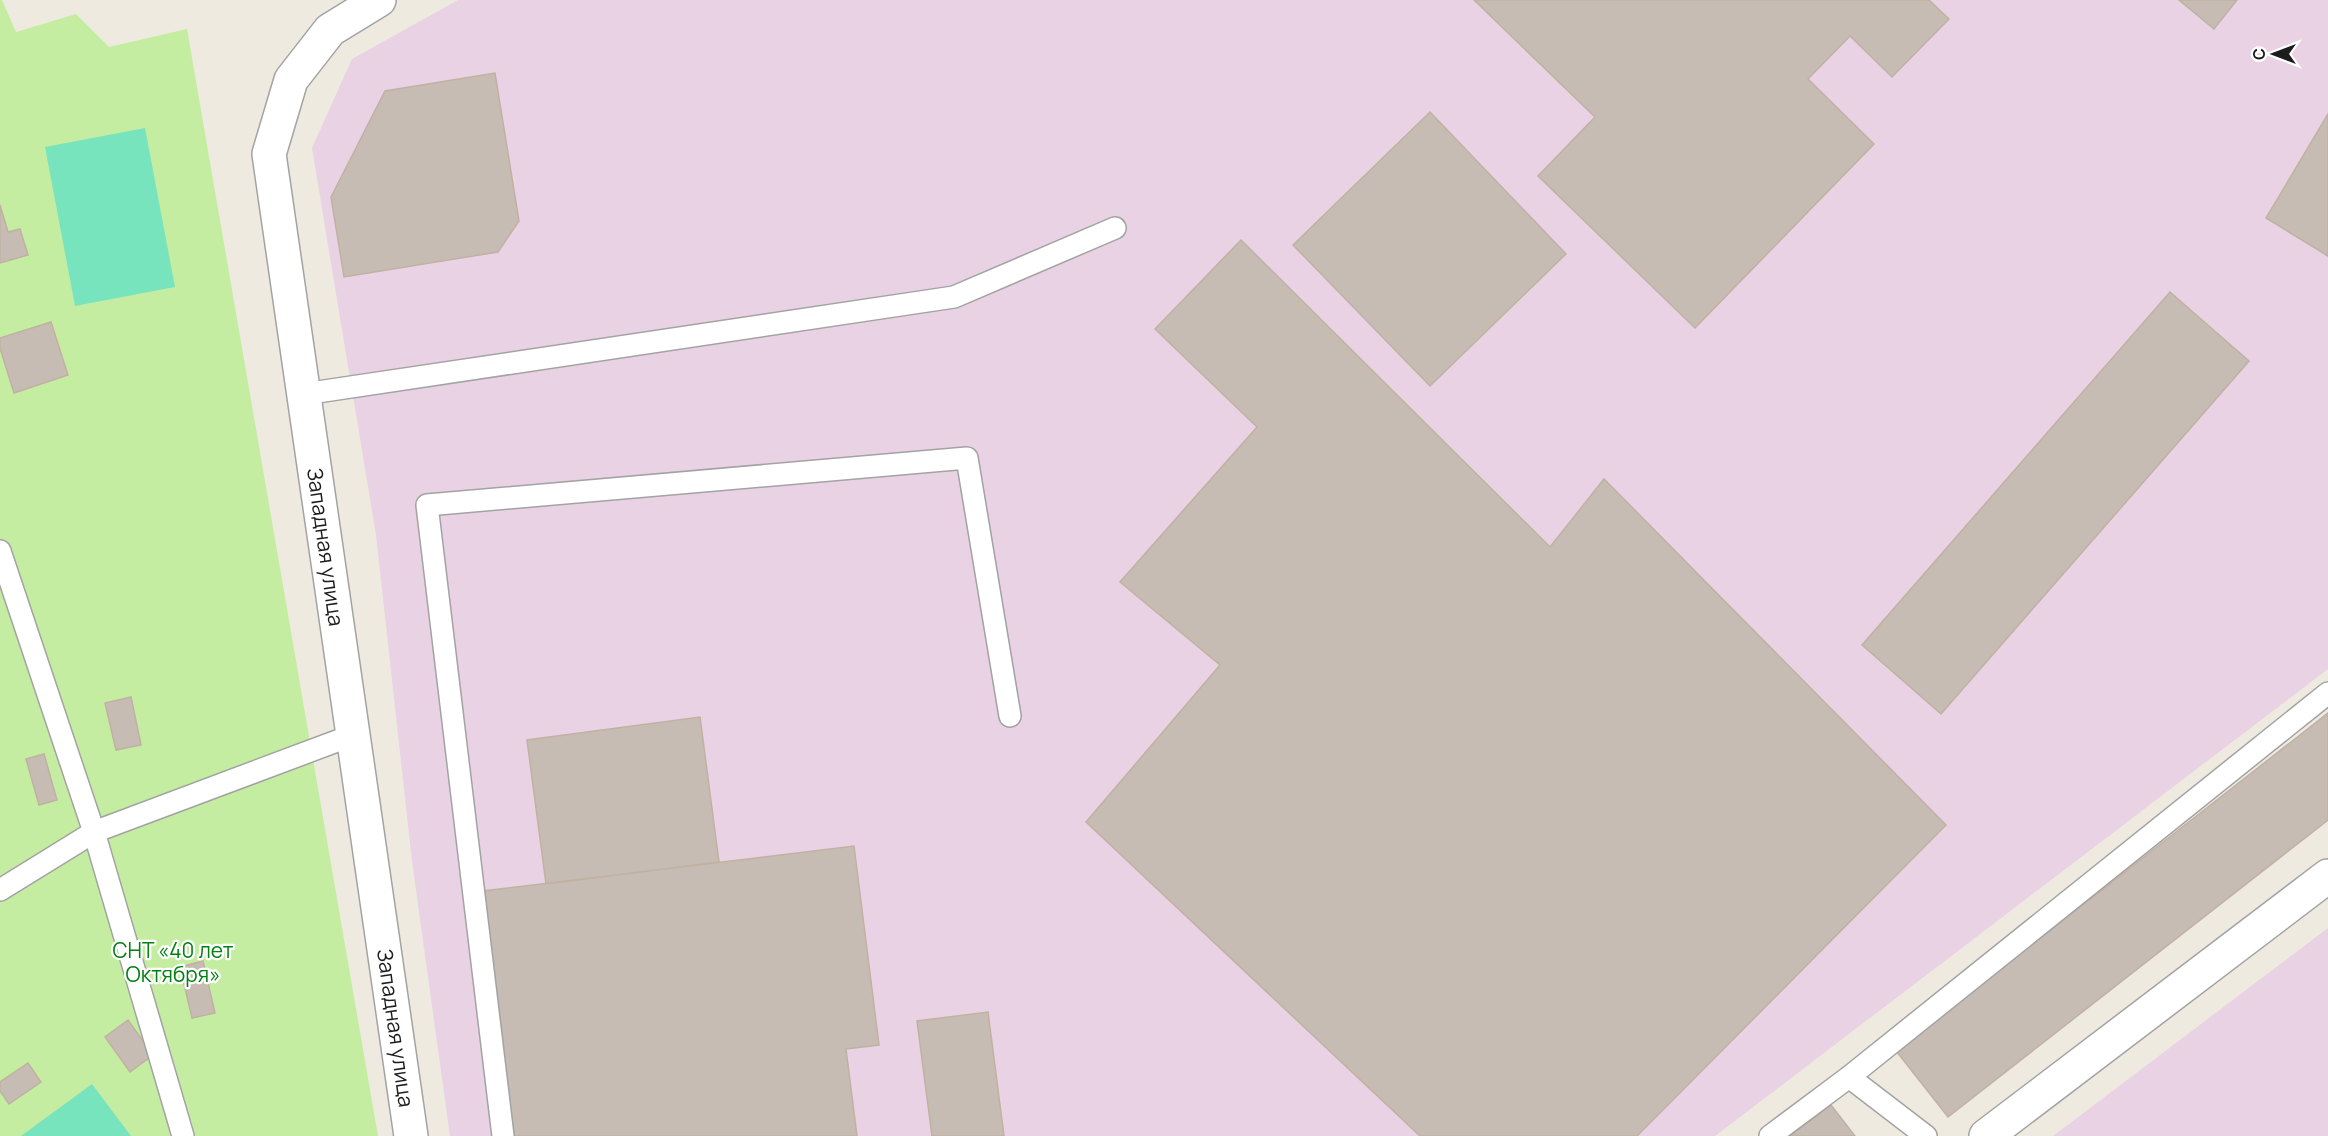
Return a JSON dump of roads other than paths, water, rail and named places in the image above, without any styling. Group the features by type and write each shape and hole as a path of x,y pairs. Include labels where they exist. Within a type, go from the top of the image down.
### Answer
{"street":[{"name":"Западная улица","path":"379,0 330,30 291,80 269,154 411,1136"},
{"path":"1986,1136 2328,876"}],"lane":[{"path":"304,394 954,297 1114,228"},
{"path":"503,1136 427,505 967,458 1010,717"},
{"path":"0,551 94,832 183,1136"},
{"path":"1770,1136 1849,1077 2328,693"},
{"path":"0,890 94,832 353,735"},
{"path":"1849,1077 1926,1136"}],"park label":[{"name":"СНТ «40 лет Октября»","path":"173,962"}]}
